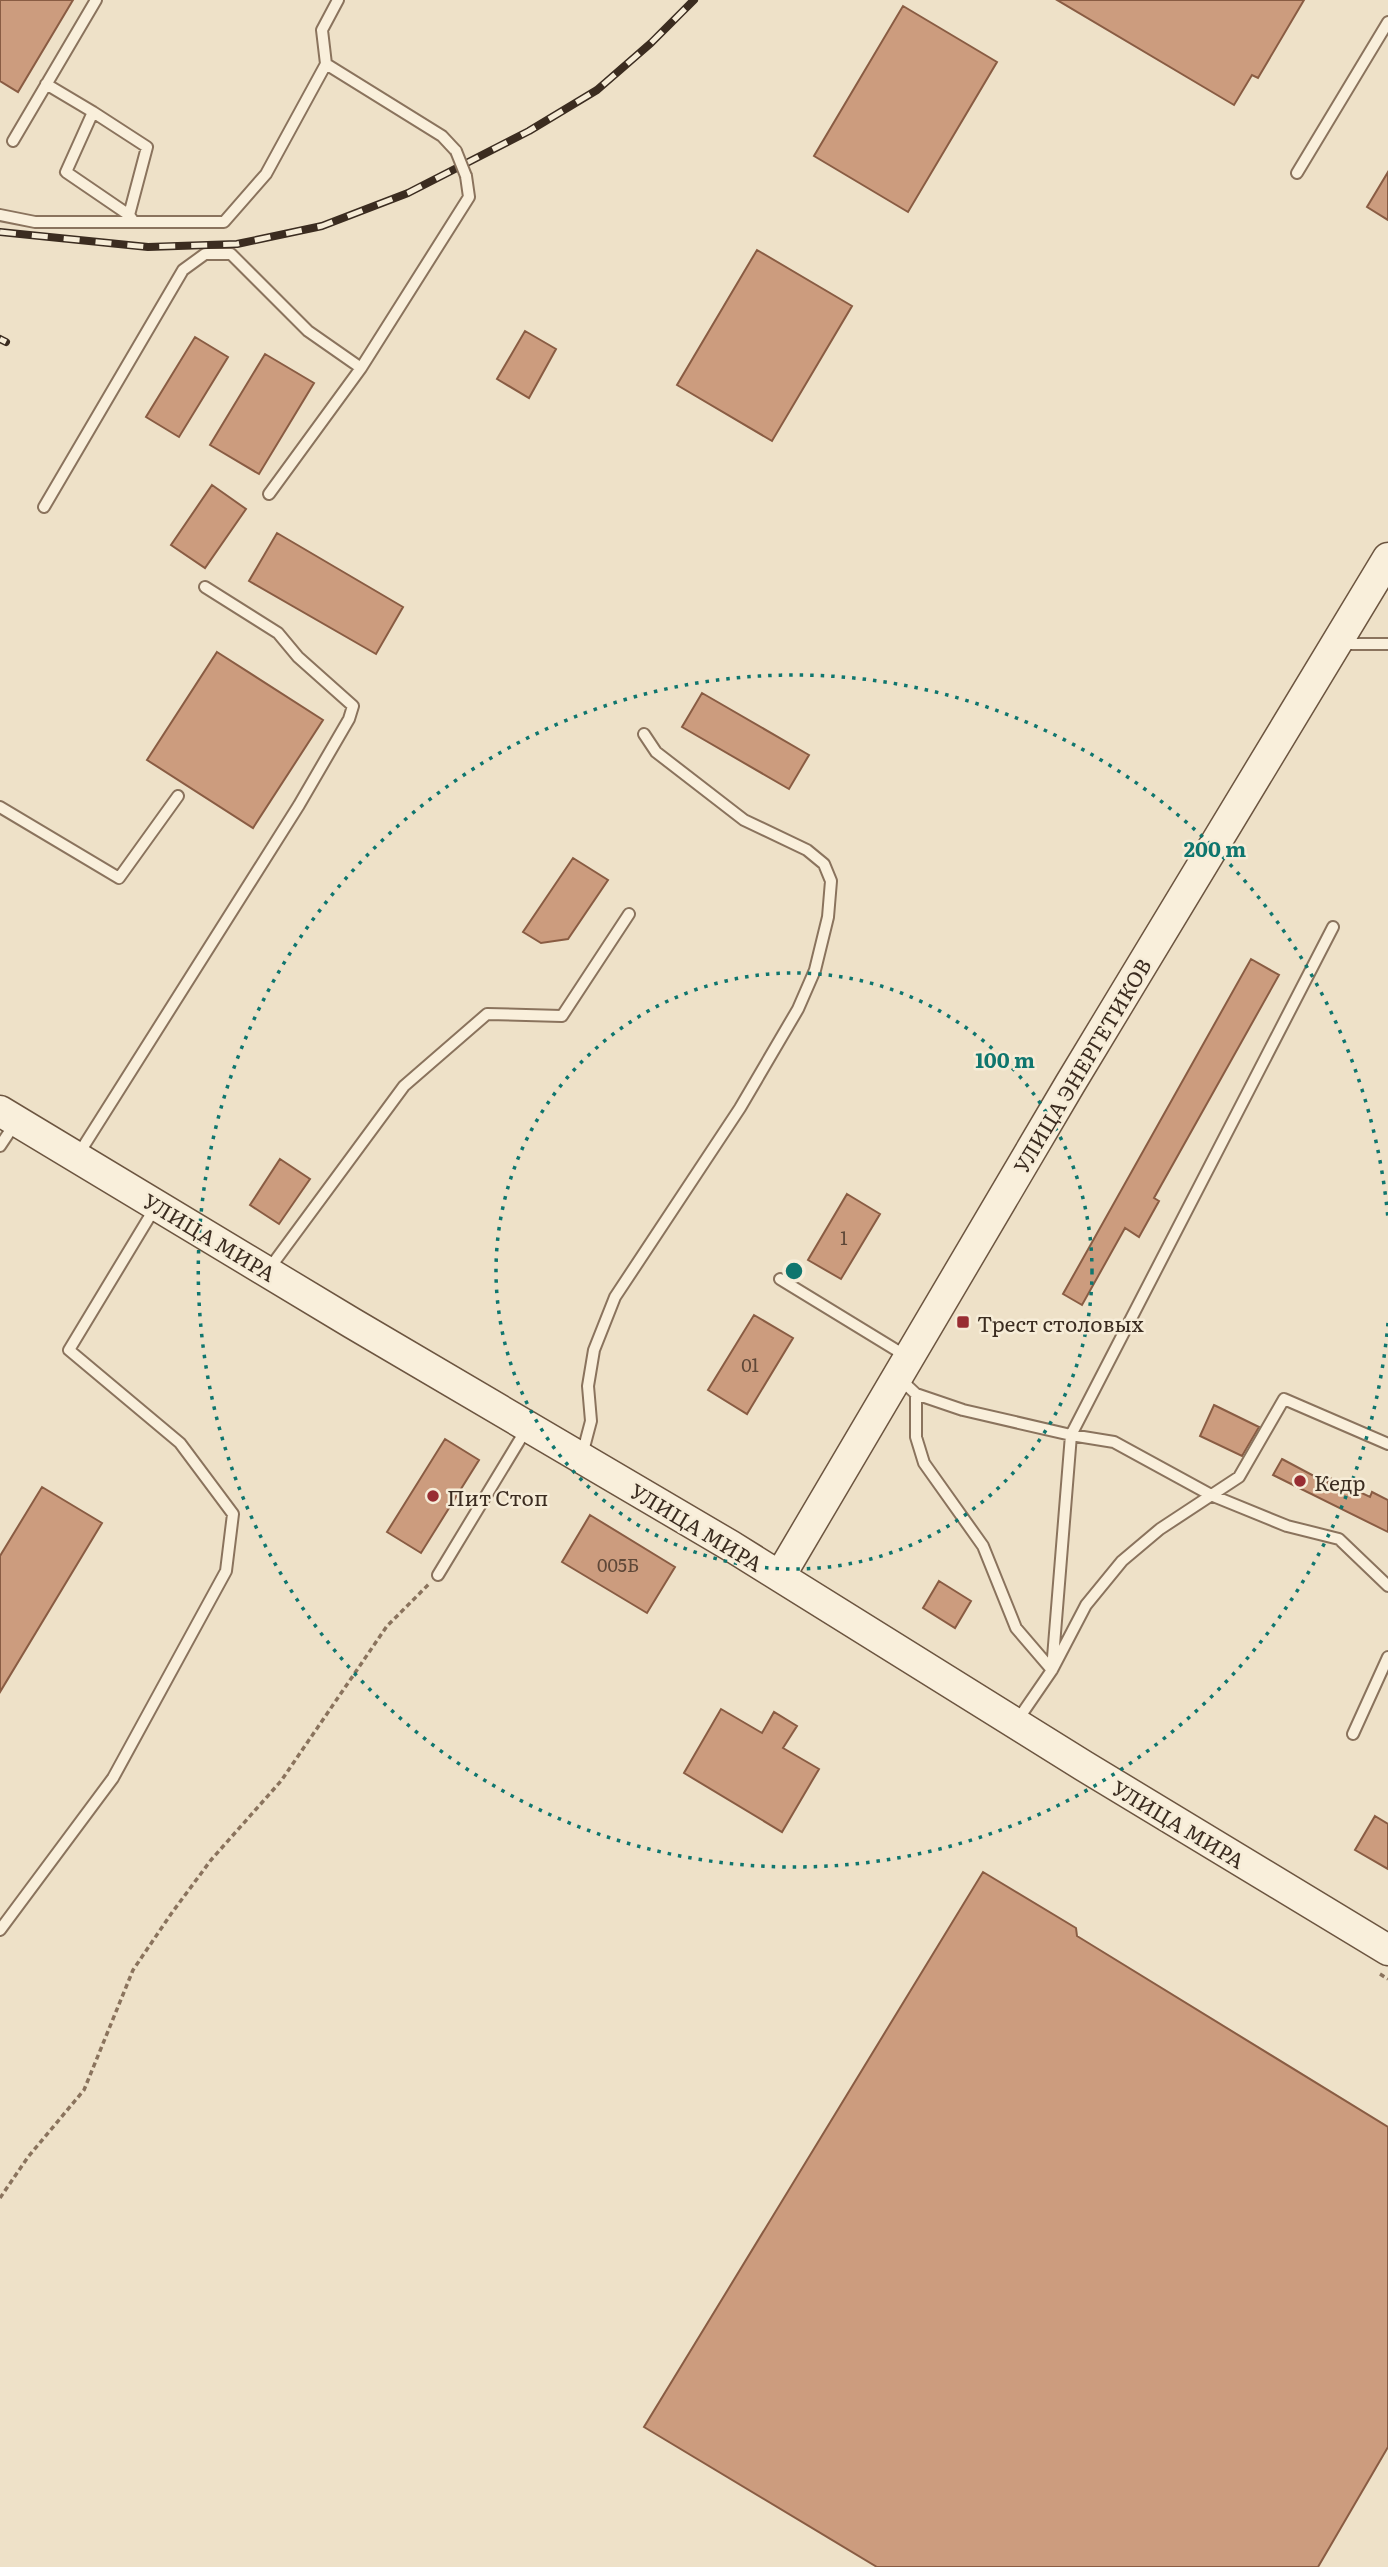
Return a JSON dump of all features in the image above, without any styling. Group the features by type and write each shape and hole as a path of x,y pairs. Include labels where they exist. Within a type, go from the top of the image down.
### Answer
{"main road":[{"name":"УЛИЦА ЭНЕРГЕТИКОВ","path":"780,1576 907,1376 1063,1095 1388,558"},
{"name":"УЛИЦА МИРА","path":"5,1110 267,1271 780,1576 1388,1950"}],"lane":[{"path":"13,141 96,0"},
{"path":"0,215 35,222 131,218 224,222 266,174 326,64 322,30 338,0"},
{"path":"1297,173 1388,22"},
{"path":"269,494 361,368 469,197 466,176 456,151 442,136 326,64"},
{"path":"46,84 147,147 131,218"},
{"path":"93,111 66,173 131,218"},
{"path":"44,507 183,270 205,254 231,254 308,331 361,368"},
{"path":"78,1156 299,805 349,719 353,706 298,657 278,633 205,587"},
{"path":"1336,643 1388,644"},
{"path":"582,1458 591,1421 588,1386 594,1350 615,1297 740,1108 798,1009 816,970 828,917 831,881 824,864 807,850 744,820 656,752 644,734"},
{"path":"0,807 119,878 178,796"},
{"path":"267,1271 404,1086 487,1014 562,1016 629,914"},
{"path":"1052,1670 1071,1435 1333,927"},
{"path":"0,1146 5,1110"},
{"path":"0,1930 113,1778 226,1571 233,1514 180,1443 69,1350 158,1204"},
{"path":"780,1279 907,1376 963,1410 1114,1442 1211,1494 1287,1526 1339,1539 1388,1586"},
{"path":"907,1376 916,1437 924,1463 983,1546 1016,1628 1052,1670"},
{"path":"1016,1722 1052,1670 1086,1605 1122,1561 1160,1529 1239,1477 1284,1399 1388,1444"},
{"path":"438,1575 528,1426"},
{"path":"1353,1734 1388,1657"}],"path":[{"path":"0,2198 28,2157 84,2090 133,1970 171,1914 211,1860 281,1781 387,1626 438,1575"}],"building":[{"path":"0,0 73,0 18,92 0,81"},
{"path":"1057,0 1304,0 1258,78 1252,75 1234,105"},
{"path":"903,6 997,62 908,212 814,156"},
{"path":"1388,172 1388,220 1367,207"},
{"path":"757,250 852,306 772,441 677,385"},
{"path":"525,331 556,349 529,398 497,379"},
{"path":"195,337 228,357 179,437 146,417"},
{"path":"265,354 314,383 259,474 210,445"},
{"path":"212,485 246,509 205,568 171,545"},
{"path":"277,533 403,607 376,654 249,581"},
{"path":"217,652 323,720 253,828 147,760"},
{"path":"702,693 809,755 789,789 682,727"},
{"path":"573,858 608,880 568,939 541,943 523,932"},
{"path":"1251,959 1279,975 1154,1198 1159,1201 1139,1237 1125,1228 1082,1305 1063,1294"},
{"path":"280,1159 310,1179 279,1224 250,1205"},
{"path":"847,1194 880,1214 841,1279 808,1260"},
{"path":"754,1315 793,1338 747,1414 708,1390"},
{"path":"1214,1405 1259,1427 1242,1456 1200,1436"},
{"name":"Пит Стоп","path":"445,1439 479,1460 421,1553 387,1532"},
{"path":"1282,1459 1327,1483 1330,1478 1370,1497 1372,1492 1388,1500 1388,1532 1273,1475"},
{"path":"42,1487 102,1523 0,1692 0,1556"},
{"path":"590,1515 675,1567 647,1613 562,1562"},
{"path":"939,1581 971,1601 955,1628 923,1608"},
{"path":"721,1709 762,1733 774,1712 797,1726 783,1748 819,1769 782,1832 684,1773"},
{"path":"1375,1816 1388,1824 1388,1869 1355,1850"},
{"path":"983,1872 1076,1928 1077,1936 1388,2127 1388,2447 1318,2567 877,2567 644,2427"}],"railway":[{"path":"0,232 148,247 237,244 322,226 408,193 529,131 597,90 651,43 694,0"},
{"path":"0,339 6,342"}],"place":[{"name":"Трест столовых","path":"963,1322"},
{"name":"Кедр","path":"1300,1481"},
{"name":"Пит Стоп","path":"433,1496"}]}
